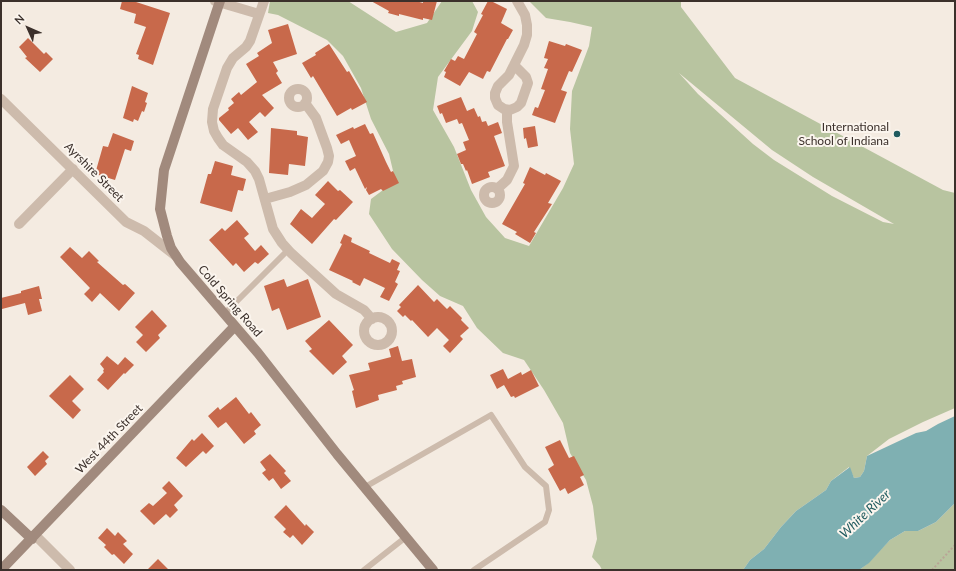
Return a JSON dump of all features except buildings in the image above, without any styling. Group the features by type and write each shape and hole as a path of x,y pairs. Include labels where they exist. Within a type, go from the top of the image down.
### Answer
{"street":[{"path":"218,1 259,14"},
{"name":"Cold Spring Road","path":"218,1 163,177 160,209 167,236 176,256 235,326 337,454 433,570"},
{"path":"263,1 250,41 246,48 233,58 226,68 213,109 212,122 216,135 221,142 249,164 255,171 259,179 273,229 288,250 336,294 364,310 372,319"},
{"path":"514,64 526,77 528,83 521,103 514,109 507,110 498,105 495,98 495,93 498,86 508,77 514,64 524,45 527,35 526,20 517,1"},
{"name":"Ayrshire Street","path":"1,99 126,222 144,231 176,256"},
{"path":"265,199 290,192 306,185 323,171 328,162 329,156 327,148 316,118 305,104"},
{"path":"497,189 507,180 514,166 507,122 507,110"},
{"path":"19,224 73,170"},
{"name":"West 44th Street","path":"1,570 235,326"},
{"path":"1,510 70,570"}],"lane":[{"path":"224,314 288,250"},
{"path":"365,487 491,415 525,467 546,486 549,510 545,522 474,570"},
{"path":"364,570 406,537"}],"path":[{"path":"932,570 955,545"}],"green space":[{"path":"270,1 348,1 396,32 427,23 442,1 472,1 478,12 472,31 438,77 433,110 454,147 471,190 486,217 505,238 529,246 563,188 574,164 570,129 572,91 589,46 592,27 546,18 529,1 681,1 681,7 735,78 943,190 955,193 955,408 889,439 867,456 864,471 860,477 854,478 849,467 831,481 826,490 796,511 764,549 750,560 743,570 602,570 592,557 597,539 593,506 586,480 570,453 563,423 544,390 524,360 503,353 477,328 463,306 440,296 392,249 369,214 371,199 391,184 394,175 389,154 371,119 361,88 343,56 327,40 278,15 268,13","holes":["679,73 772,150 813,177 894,224 883,222 832,196 774,160 753,144 698,94"]},
{"path":"955,503 955,570 859,570 867,564 890,540 905,531 918,531 936,522"}],"water":[{"name":"White River","path":"955,416 955,503 936,522 918,531 905,531 890,540 869,563 859,570 743,570 750,560 764,549 796,511 826,490 831,481 850,467 854,478 860,477 864,471 867,456 916,433 926,431"}],"place":[{"name":"International School of Indiana","path":"897,134"}]}
